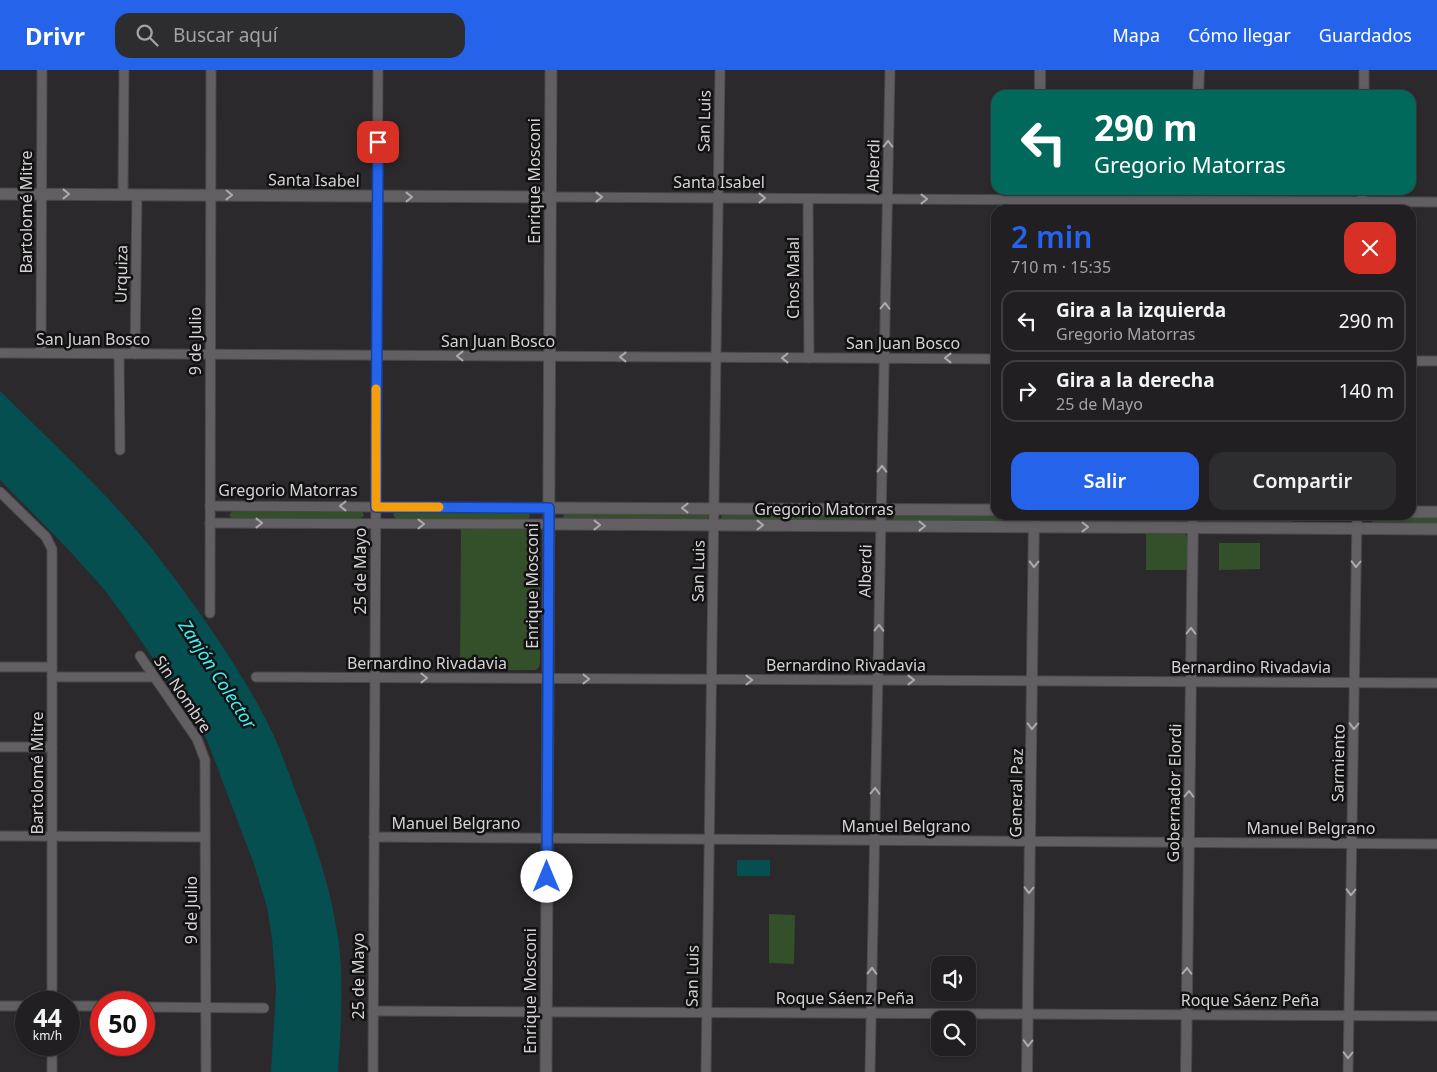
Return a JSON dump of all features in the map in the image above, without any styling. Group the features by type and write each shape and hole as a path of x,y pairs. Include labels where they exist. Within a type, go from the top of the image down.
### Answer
{"main road":[{"name":"Enrique Mosconi","path":"546,1072 551,70"},
{"name":"Santa Isabel","path":"0,194 550,197"},
{"name":"Gregorio Matorras","path":"549,508 991,510"},
{"path":"1416,512 1437,512"},
{"name":"Gregorio Matorras","path":"549,524 881,526 1034,521 1193,528 1437,529"}],"street":[{"name":"Bartolomé Mitre","path":"41,353 42,70"},
{"path":"123,195 124,70"},
{"name":"9 de Julio","path":"210,613 211,70"},
{"name":"25 de Mayo","path":"373,1072 378,70"},
{"name":"San Luis","path":"706,1072 720,70"},
{"name":"Alberdi","path":"870,1072 890,70"},
{"path":"1040,70 1040,90"},
{"path":"1198,90 1199,70"},
{"path":"1364,70 1364,90"},
{"name":"Urquiza","path":"135,354 137,195"},
{"name":"Santa Isabel","path":"550,197 1197,200 1334,205"},
{"name":"Chos Malal","path":"808,198 809,358"},
{"name":"Santa Isabel","path":"1381,205 1437,202"},
{"name":"San Juan Bosco","path":"0,353 991,359"},
{"path":"119,354 120,450"},
{"path":"1416,361 1437,361"},
{"name":"Bartolomé Mitre","path":"0,492 46,537 52,551 52,991"},
{"name":"Gregorio Matorras","path":"210,506 549,508"},
{"name":"Gobernador Elordi","path":"1186,1072 1193,520"},
{"name":"Sarmiento","path":"1348,1072 1357,520"},
{"name":"General Paz","path":"1027,1072 1034,521"},
{"name":"Gregorio Matorras","path":"210,523 549,524"},
{"name":"Sin Nombre","path":"140,656 202,749"},
{"path":"0,667 52,667"},
{"path":"52,677 154,677"},
{"name":"Bernardino Rivadavia","path":"256,677 1437,683"},
{"path":"0,746 52,747"},
{"name":"9 de Julio","path":"202,749 205,766 206,1072"},
{"path":"0,836 205,837"},
{"name":"Manuel Belgrano","path":"374,838 1437,844"},
{"path":"0,1006 15,1006"},
{"path":"155,1007 264,1008"},
{"name":"Roque Sáenz Peña","path":"373,1011 1437,1016"},
{"path":"52,1056 52,1072"}],"green space":[{"path":"233,510 360,510 364,516 359,519 233,519 229,515"},
{"path":"395,511 528,512 530,516 525,520 396,519 393,515"},
{"path":"564,513 708,514 708,517 706,521 563,519"},
{"path":"722,513 864,514 867,518 866,521 721,519"},
{"path":"896,514 991,515 991,520 1018,520 1017,522 894,521 893,518"},
{"path":"1416,515 1437,515 1437,525 1373,524 1371,520 1416,520"},
{"path":"1048,520 1181,520 1180,523 1049,522"},
{"path":"1206,520 1293,520 1292,524 1207,523"},
{"path":"461,529 531,529 539,533 540,662 536,670 460,671"},
{"path":"1146,531 1185,533 1187,538 1187,570 1146,570"},
{"path":"1219,543 1260,543 1260,569 1219,570"},
{"path":"769,914 795,915 794,964 769,963"}],"water":[{"name":"Zanjón Colector","path":"0,391 67,456 152,549 219,641 259,706 273,734 313,840 328,887 335,920 340,954 341,988 338,1072 271,1072 276,989 272,938 267,907 254,864 207,740 197,722 103,588 67,548 0,480"},
{"path":"737,860 770,860 770,876 737,876"}],"slow traffic":[{"path":"376,389 376,507 439,507"}],"route":[{"path":"378,142 376,507 549,508 547,877"}]}
